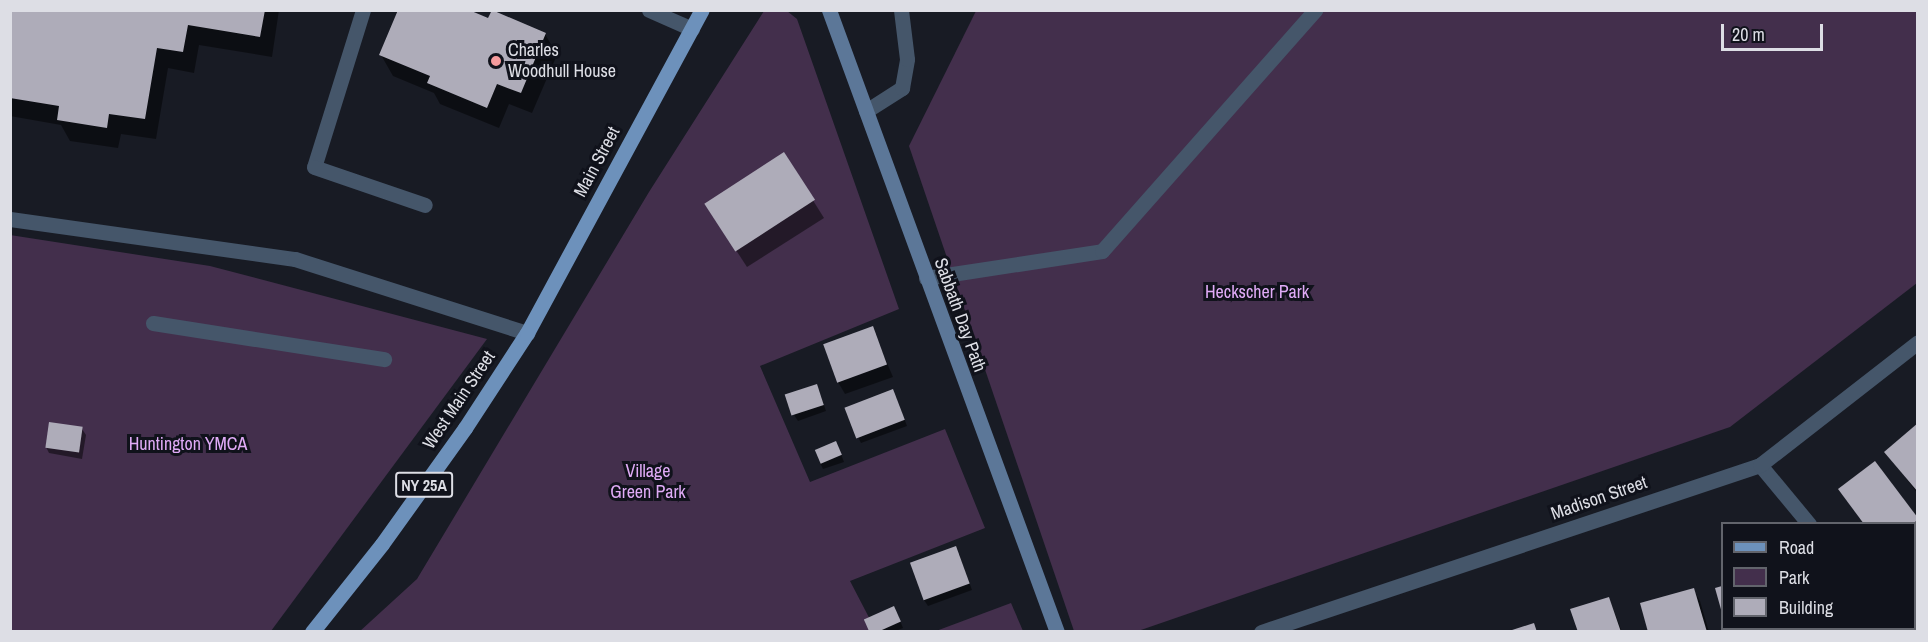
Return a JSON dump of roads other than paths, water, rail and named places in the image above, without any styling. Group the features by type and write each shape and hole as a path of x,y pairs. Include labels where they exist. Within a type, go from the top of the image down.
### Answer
{"main road":[{"name":"Main Street","path":"527,333 702,10"},
{"name":"Sabbath Day Path","path":"829,10 1057,632"},
{"name":"West Main Street","path":"312,632 382,544 444,457 527,333"}],"street":[{"path":"363,10 314,167 425,205"},
{"path":"649,10 692,29"},
{"path":"866,111 902,88 907,58 901,10"},
{"path":"926,278 1102,251 1315,10"},
{"path":"10,219 295,259 527,333"},
{"path":"153,323 384,359"},
{"name":"Madison Street","path":"1261,632 1760,465 1917,342"},
{"path":"1760,465 1807,522"}],"place":[{"name":"Charles Woodhull House","path":"496,61"}],"park label":[{"name":"Heckscher Park","path":"1257,292"},
{"name":"Huntington YMCA","path":"188,444"},
{"name":"Village Green Park","path":"648,482"}]}
